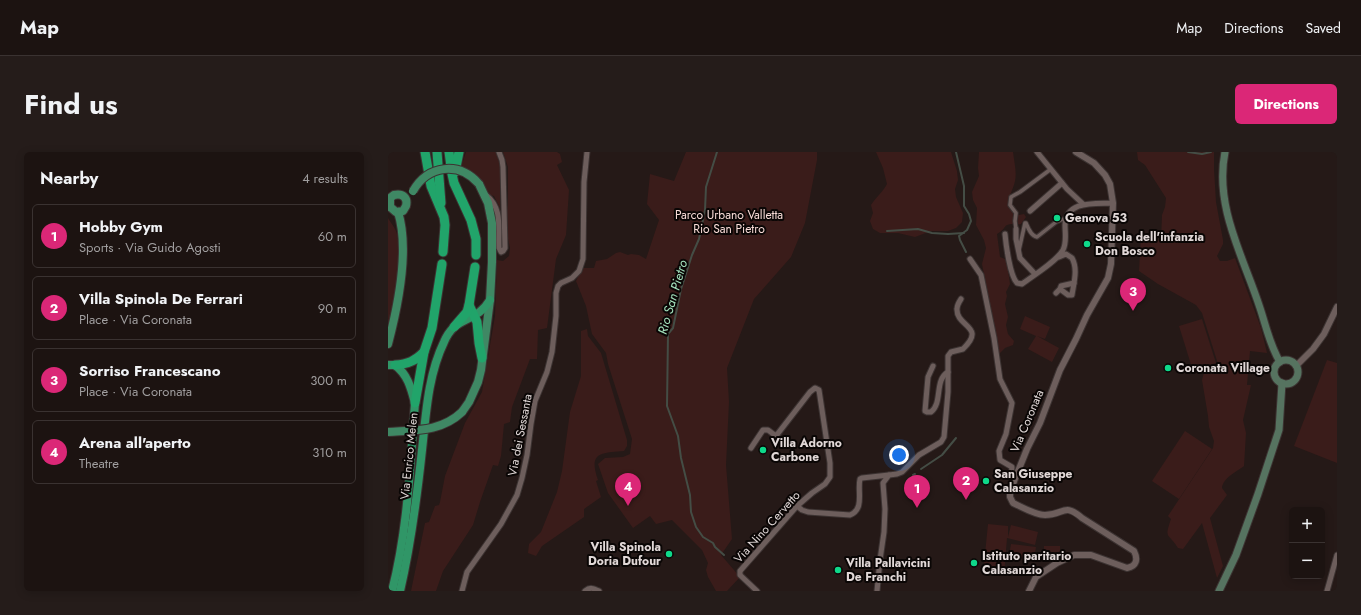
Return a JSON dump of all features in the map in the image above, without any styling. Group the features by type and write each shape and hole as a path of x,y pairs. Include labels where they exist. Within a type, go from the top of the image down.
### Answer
{"highway":[{"path":"425,152 431,186 441,208"},
{"path":"437,152 441,208 445,225 443,252"},
{"path":"449,152 454,183 471,220 476,238 476,255"},
{"path":"454,183 455,168 459,152"},
{"path":"415,403 424,352 432,328 442,264"},
{"path":"454,327 463,319 469,305 475,267"},
{"path":"454,327 475,316 490,300"},
{"path":"469,305 477,322 482,358"},
{"name":"Via Enrico Melen","path":"400,591 414,520 428,398 441,349 446,338 454,327"},
{"path":"392,365 411,363 424,352"},
{"path":"392,365 404,373 409,382 415,403"},
{"name":"Via Enrico Melen","path":"392,591 401,553 405,522 415,403"}],"main road":[{"path":"1225,152 1223,190 1226,208 1245,268 1260,305 1270,342 1280,362"},
{"path":"388,432 441,426 449,423 462,412 474,392 481,370 490,300 492,223 485,195 478,184 469,174 456,169 440,170 426,176 420,181 413,191 404,196"},
{"path":"388,344 402,275 402,226 398,212 394,211 389,202 397,194 404,196 407,200 406,206 402,211 398,212"},
{"path":"1286,360 1290,361 1296,366 1298,374 1294,381 1286,384 1278,381 1274,374 1274,369 1280,362 1286,360"},
{"path":"1218,591 1236,555 1260,490 1279,430 1282,383"}],"street":[{"path":"485,195 491,200 497,210 499,248 501,252 505,248 503,167 499,152"},
{"name":"Via dei Sessanta","path":"462,591 467,572 500,524 517,495 522,478 535,401 547,372 552,352 556,316 556,293 558,286 572,278 579,271 583,259 586,152"},
{"path":"1038,152 1062,183 1083,204"},
{"name":"Via Coronata","path":"1029,591 1036,577 1057,563 1074,555 1091,555 1127,568 1136,564 1137,560 1134,551 1082,518 1075,511 1067,509 1051,514 1041,514 1013,502 1010,497 1010,491 1027,449 1040,423 1060,370 1108,278 1112,252 1112,203 1110,184 1106,175 1094,163 1076,152"},
{"path":"1035,274 1020,258 1015,221 1016,213 1010,205 1011,197 1051,169"},
{"path":"1030,211 1062,183"},
{"path":"1005,234 1007,252 1015,281 1022,284 1051,262 1062,251 1066,243 1066,218 1074,208 1083,204 1112,203"},
{"path":"1018,250 1025,223 1031,234 1037,236 1056,222 1066,218"},
{"path":"1051,262 1066,254 1072,258 1076,269 1074,283 1072,294 1070,295 1058,291 1061,286 1074,283"},
{"path":"970,259 981,275 994,338 1000,379 1012,403 1006,434 998,456 1000,460 1012,467 1011,478 1014,482"},
{"path":"797,506 808,512 853,514 858,506 860,479 902,472 919,455 941,442 944,437 949,354 963,349 972,335 972,331 969,326 962,321 958,315 957,308 961,299"},
{"path":"1296,366 1313,349 1324,334 1337,308"},
{"path":"933,366 928,377 925,410 927,412 934,410 941,378 943,374 948,372"},
{"name":"Via Nino Cervetto","path":"751,448 763,430 768,430 776,436 810,392 815,388 819,390 830,463 830,477 825,484 797,506 740,571 740,575 757,591"},
{"path":"877,591 885,509 882,485 889,475"},
{"path":"1327,591 1337,555"},
{"path":"585,591 588,588 594,588 599,591"}],"green space":[{"path":"466,152 496,152 500,165 500,208 494,196 489,195 468,171 461,167"},
{"path":"503,152 557,152 560,154 562,162 557,165 569,190 566,235 556,259 547,328 538,330 537,359 530,359 512,407 510,422 504,424 501,456 498,466 493,465 473,525 443,571 436,591 411,591 425,523 429,522 435,506 439,505 445,476 465,423 482,392 495,316 497,260 503,261 509,256 510,248 505,224 508,204 508,167"},
{"name":"Parco Urbano Valletta Rio San Pietro","path":"686,152 817,152 817,160 805,223 791,257 754,299 727,368 729,402 726,465 732,539 721,555 740,577 727,591 716,591 708,577 706,570 708,563 702,550 672,520 656,524 650,516 633,528 608,493 598,464 605,458 623,457 630,454 632,439 608,364 606,353 592,334 586,306 576,281 582,268 594,268 596,261 607,259 616,253 620,252 628,255 639,255 646,259 659,220 647,204 650,174 674,181"},
{"path":"876,152 951,152 957,171 958,180 955,189 956,197 963,213 962,222 956,228 948,231 931,231 915,237 898,233 880,233 873,229 870,221 873,213 871,205 884,190 887,184 883,168"},
{"path":"979,152 1013,152 1016,178 1009,200 1015,214 1024,214 1026,217 1021,224 1007,225 997,234 1000,257 1005,259 1007,263 1010,284 1006,292 1007,296 1005,304 1008,317 1006,325 1008,334 1014,341 1013,345 1005,348 999,354 982,264 986,248 984,240 976,225 977,208 973,200 972,192 979,176"},
{"path":"1137,152 1214,152 1216,202 1223,240 1223,244 1217,256 1220,261 1227,261 1235,258 1261,328 1267,353 1250,351 1247,385 1251,385 1243,420 1246,433 1244,466 1230,476 1223,484 1222,488 1227,495 1210,518 1223,566 1217,578 1202,523 1183,549 1178,548 1168,535 1171,519 1168,516 1213,448 1214,441 1209,427 1202,380 1204,372 1218,364 1202,313 1196,305 1158,284 1139,271 1141,236 1161,241 1162,215 1166,198 1145,165 1138,160"},
{"path":"388,218 397,234 398,269 388,330"},
{"path":"1025,316 1050,327 1045,339 1037,336 1059,348 1052,362 1028,349 1036,336 1020,329"},
{"path":"1202,319 1216,363 1193,371 1179,326"},
{"path":"587,329 588,336 601,353 627,440 627,446 624,451 609,452 599,456 596,459 595,471 598,480 596,481 601,497 584,509 584,517 542,546 536,556 528,553 529,544 541,532 557,492 562,471 570,412 581,376 581,331"},
{"path":"1327,360 1337,363 1337,463 1294,446"},
{"path":"1185,431 1212,449 1179,499 1152,481"},
{"path":"988,524 1008,526 1008,537 1011,525 1038,532 1035,545 1007,538 1004,576 983,574"},
{"path":"1011,544 1036,547 1034,559 1009,556"},
{"path":"1044,546 1060,546 1060,554 1044,554"}],"waterway":[{"name":"Rio San Pietro","path":"717,152 706,187 705,210 699,239 681,289 673,328 668,334 667,406 678,436 681,458 690,495 691,512 696,527 703,537 713,543 715,547 724,555"},
{"path":"956,152 964,186 964,206 971,221 967,230 959,236 966,252"},
{"path":"1188,152 1202,154 1211,152"},
{"path":"887,231 918,229 932,233 964,233"},
{"path":"921,469 942,455 956,438"}],"place":[{"name":"Genova 53","path":"1057,218"},
{"name":"Scuola dell'infanzia Don Bosco","path":"1087,244"},
{"name":"Sorriso Francescano","path":"1133,311"},
{"name":"Coronata Village","path":"1168,368"},
{"name":"Villa Adorno Carbone","path":"763,450"},
{"name":"San Giuseppe Calasanzio","path":"986,481"},
{"name":"Villa Spinola De Ferrari","path":"966,500"},
{"name":"Arena all'aperto","path":"628,506"},
{"name":"Hobby Gym","path":"917,508"},
{"name":"Villa Spinola Doria Dufour","path":"669,554"},
{"name":"Istituto paritario Calasanzio","path":"974,563"},
{"name":"Villa Pallavicini De Franchi","path":"838,570"}]}
